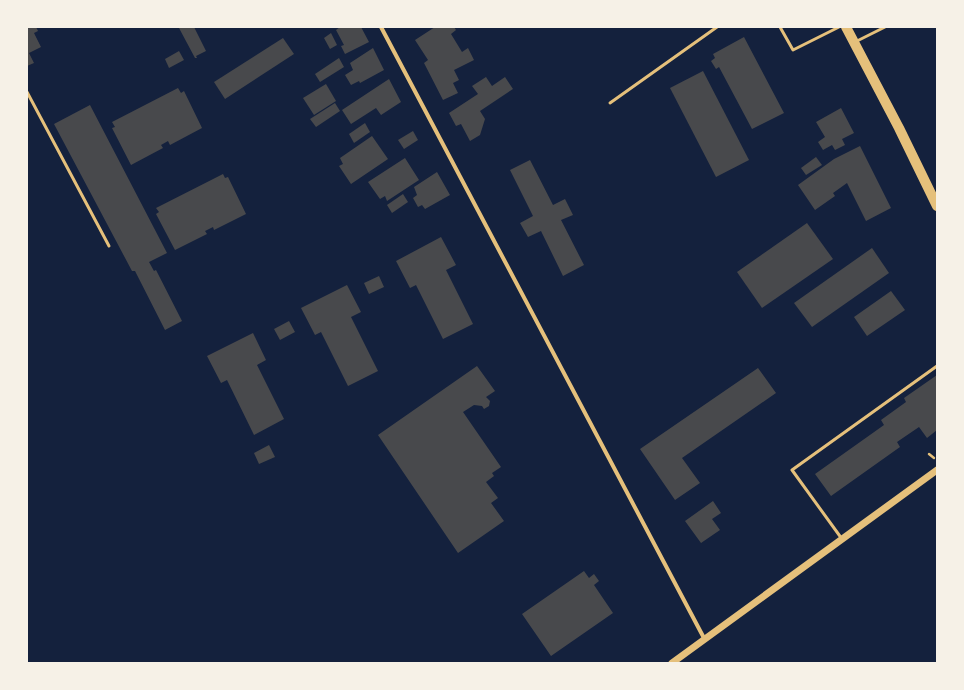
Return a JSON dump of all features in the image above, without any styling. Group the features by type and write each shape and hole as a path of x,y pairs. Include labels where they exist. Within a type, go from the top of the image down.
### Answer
{"main road":[{"path":"846,27 899,128 937,206"}],"street":[{"path":"381,27 704,640"},
{"path":"672,663 937,470"}],"lane":[{"path":"610,103 717,27"},
{"path":"780,27 793,50 839,27"},
{"path":"854,43 885,27"},
{"path":"27,92 109,246"},
{"path":"842,539 792,470 937,366"}],"building":[{"path":"27,27 36,27 38,31 34,33 41,47 29,53 34,63 27,66"},
{"path":"194,27 206,51 196,56 197,58 195,58 179,28"},
{"path":"340,27 361,27 369,42 345,54 341,46 344,45 336,30"},
{"path":"435,27 454,27 456,30 451,34 462,52 468,48 474,60 454,70 459,80 453,83 458,93 443,100 424,63 428,60 415,40"},
{"path":"331,33 337,45 330,49 324,38"},
{"path":"744,37 784,113 752,129 719,67 716,69 711,61 715,58 713,54"},
{"path":"283,38 294,54 225,99 214,82"},
{"path":"373,48 384,70 360,83 359,81 351,85 345,75 353,70 350,63"},
{"path":"179,51 184,60 169,68 165,59"},
{"path":"339,58 344,67 320,82 315,74"},
{"path":"703,71 749,160 716,177 670,88"},
{"path":"486,77 492,86 505,77 513,89 480,111 485,119 480,135 470,141 461,124 456,126 449,113 478,94 472,86"},
{"path":"389,79 401,102 381,115 376,108 351,124 342,110"},
{"path":"326,84 336,101 314,115 303,98"},
{"path":"178,88 181,93 184,91 202,128 170,145 168,141 161,145 163,148 131,165 112,128 115,127 112,122"},
{"path":"335,103 340,111 316,127 310,119"},
{"path":"90,105 167,253 149,262 154,271 156,270 182,321 165,330 135,271 132,271 54,124"},
{"path":"841,108 854,133 842,139 845,145 835,150 832,145 823,150 818,142 825,137 816,122"},
{"path":"365,123 370,132 354,143 349,134"},
{"path":"413,131 418,140 404,149 398,140"},
{"path":"372,136 388,159 351,184 339,166 343,164 340,158"},
{"path":"860,146 891,208 866,221 847,183 833,193 835,196 815,210 798,185 834,159"},
{"path":"816,157 822,165 806,175 801,168"},
{"path":"405,158 419,180 387,201 385,196 380,199 368,182"},
{"path":"530,160 553,205 565,199 573,215 561,220 584,265 563,276 541,231 528,237 520,223 533,216 510,170"},
{"path":"437,172 450,195 425,209 422,205 418,207 413,198 417,195 414,187"},
{"path":"223,174 225,178 228,177 246,214 214,230 213,227 205,231 207,234 175,250 156,214 159,212 156,208"},
{"path":"403,194 408,202 392,213 387,205"},
{"path":"807,223 833,259 762,308 737,272"},
{"path":"441,237 456,265 446,270 473,324 443,339 416,285 410,288 396,261"},
{"path":"872,248 889,273 812,327 794,303"},
{"path":"379,276 384,287 369,294 364,283"},
{"path":"347,285 361,312 351,317 378,371 348,386 321,332 315,335 301,308"},
{"path":"891,291 905,310 867,336 854,317"},
{"path":"289,321 295,332 280,340 274,329"},
{"path":"253,333 266,360 257,365 284,419 254,435 227,380 221,383 207,356"},
{"path":"477,366 495,391 486,397 490,401 489,406 484,409 482,406 474,405 463,412 501,467 492,473 494,476 486,482 498,498 491,503 504,521 458,553 378,435"},
{"path":"758,368 776,393 682,458 700,483 675,500 640,449"},
{"path":"937,375 937,430 927,438 919,427 897,442 900,447 831,496 815,474 884,425 881,420 906,402 904,398"},
{"path":"269,445 275,457 259,464 254,453"},
{"path":"713,501 721,513 712,519 720,530 701,543 685,521"},
{"path":"584,571 589,578 594,574 599,581 594,585 613,613 551,656 522,614"}]}
